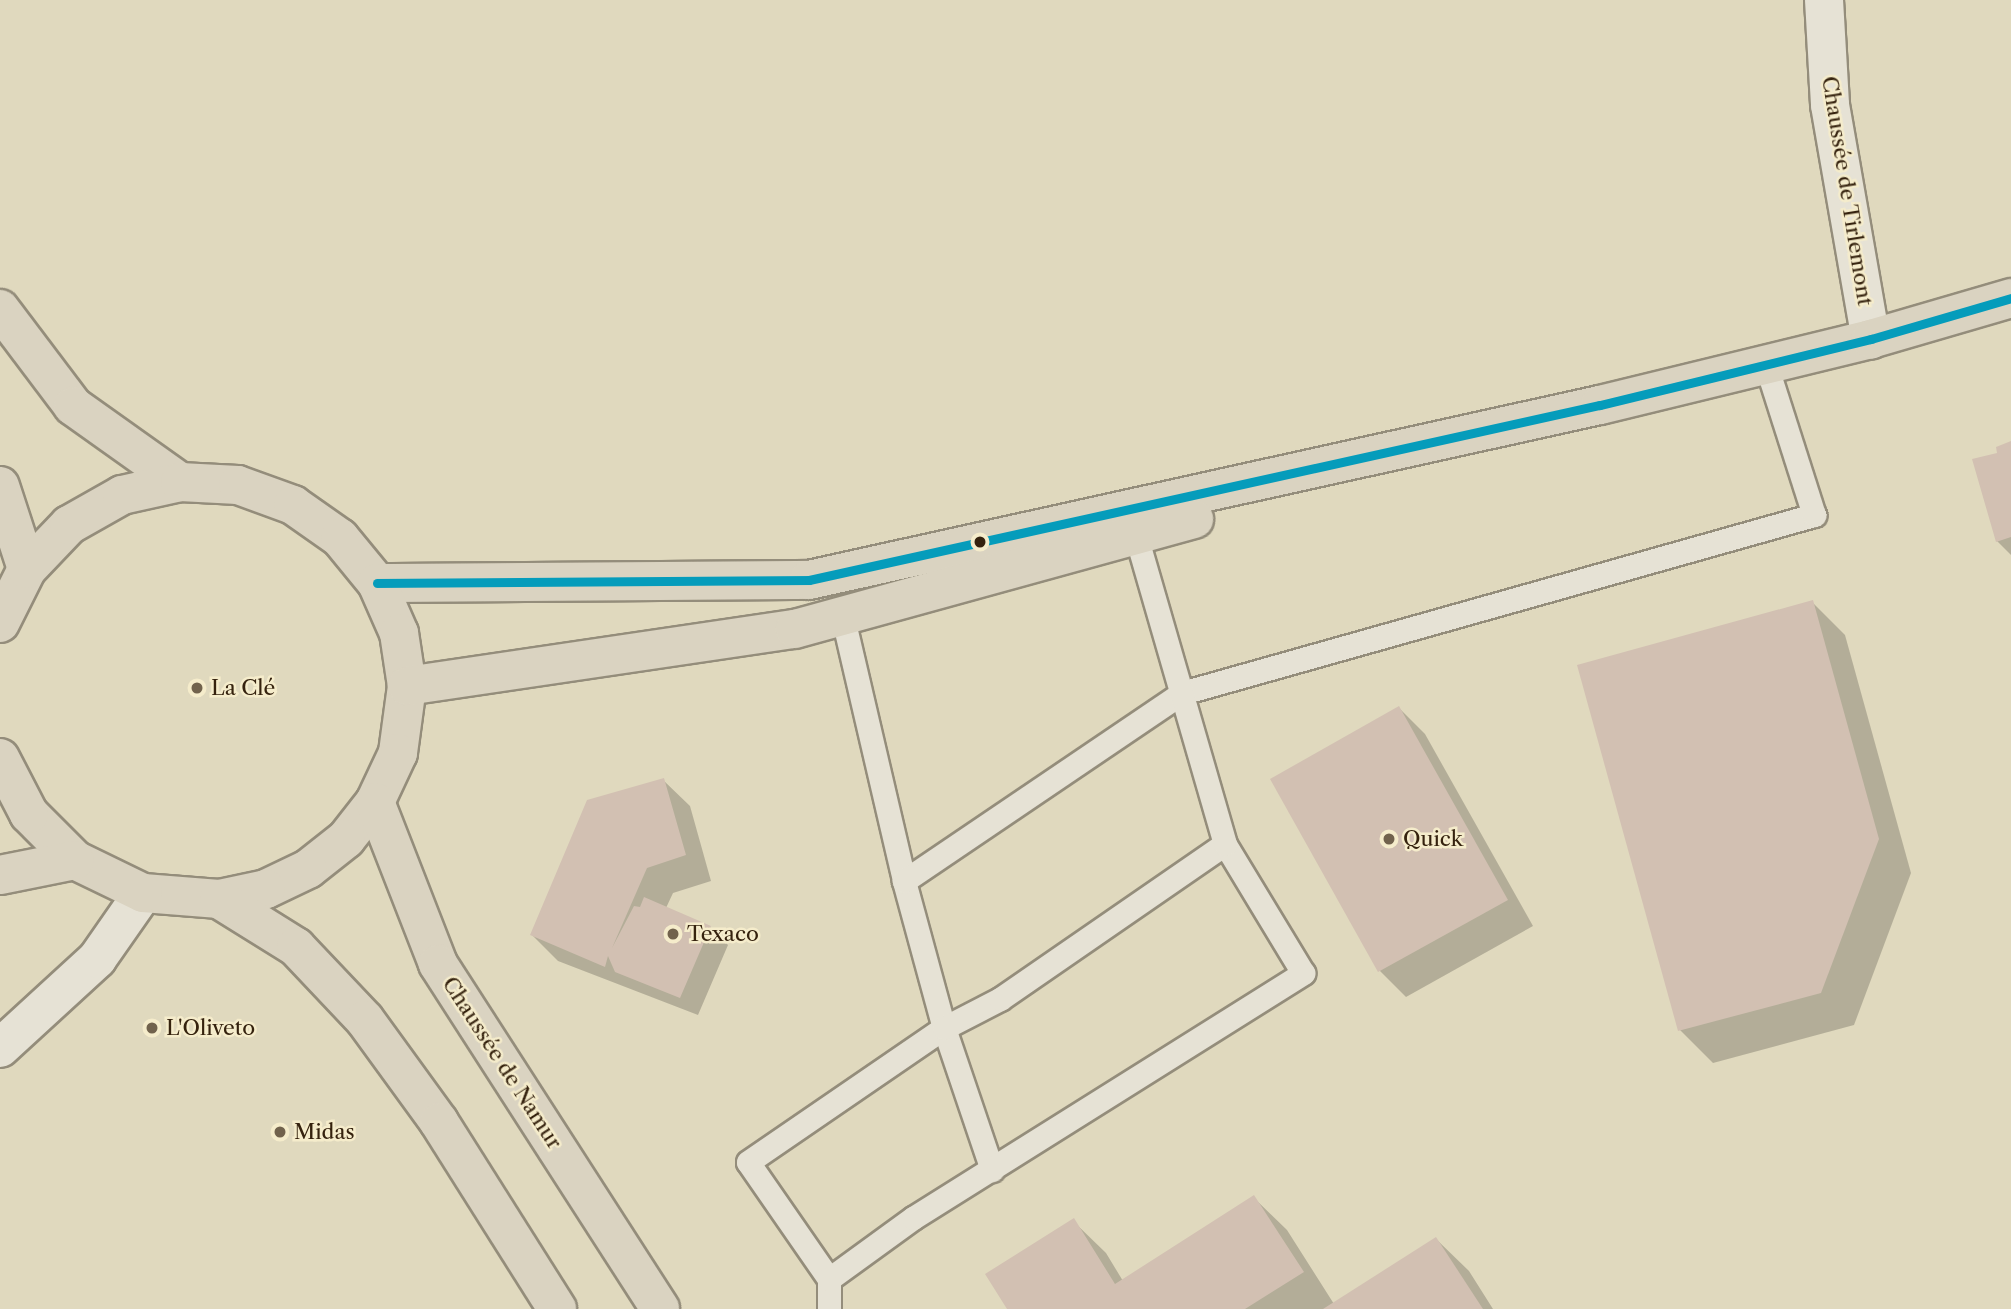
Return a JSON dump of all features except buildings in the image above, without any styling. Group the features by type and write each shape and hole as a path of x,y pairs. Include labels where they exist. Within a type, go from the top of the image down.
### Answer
{"main road":[{"path":"377,583 809,580 1600,405 1871,339 2011,298"},
{"path":"0,309 73,406 180,482"},
{"path":"407,687 843,618 1600,405"},
{"path":"0,623 27,569 69,525 122,495 180,482 238,485 293,505 341,538 377,583 399,633 407,687 398,753 375,802 346,839 308,869 265,889 219,899 143,893 75,859 29,814 0,758"},
{"path":"0,486 27,569"},
{"name":"Chaussée de Namur","path":"375,802 438,964 660,1309"},
{"path":"0,875 75,859"},
{"path":"219,899 296,947 365,1020 439,1122 556,1309"}],"street":[{"name":"Chaussée de Tirlemont","path":"1824,0 1830,105 1871,339"},
{"path":"0,1048 97,959 143,893"}],"lane":[{"path":"904,881 1182,693 1814,515 1766,365"},
{"path":"829,1279 914,1218 1303,973 1225,844 1136,535"},
{"path":"843,618 904,881 944,1028 992,1170"},
{"path":"829,1309 829,1279 748,1162 944,1028 1000,999 1225,844"}],"transit line":[{"path":"377,583 809,580 1600,405 1871,339 2011,298"}],"place":[{"name":"La Clé","path":"197,688"},
{"name":"Quick","path":"1389,839"},
{"name":"Texaco","path":"673,934"},
{"name":"L'Oliveto","path":"152,1028"},
{"name":"Midas","path":"280,1132"}]}
